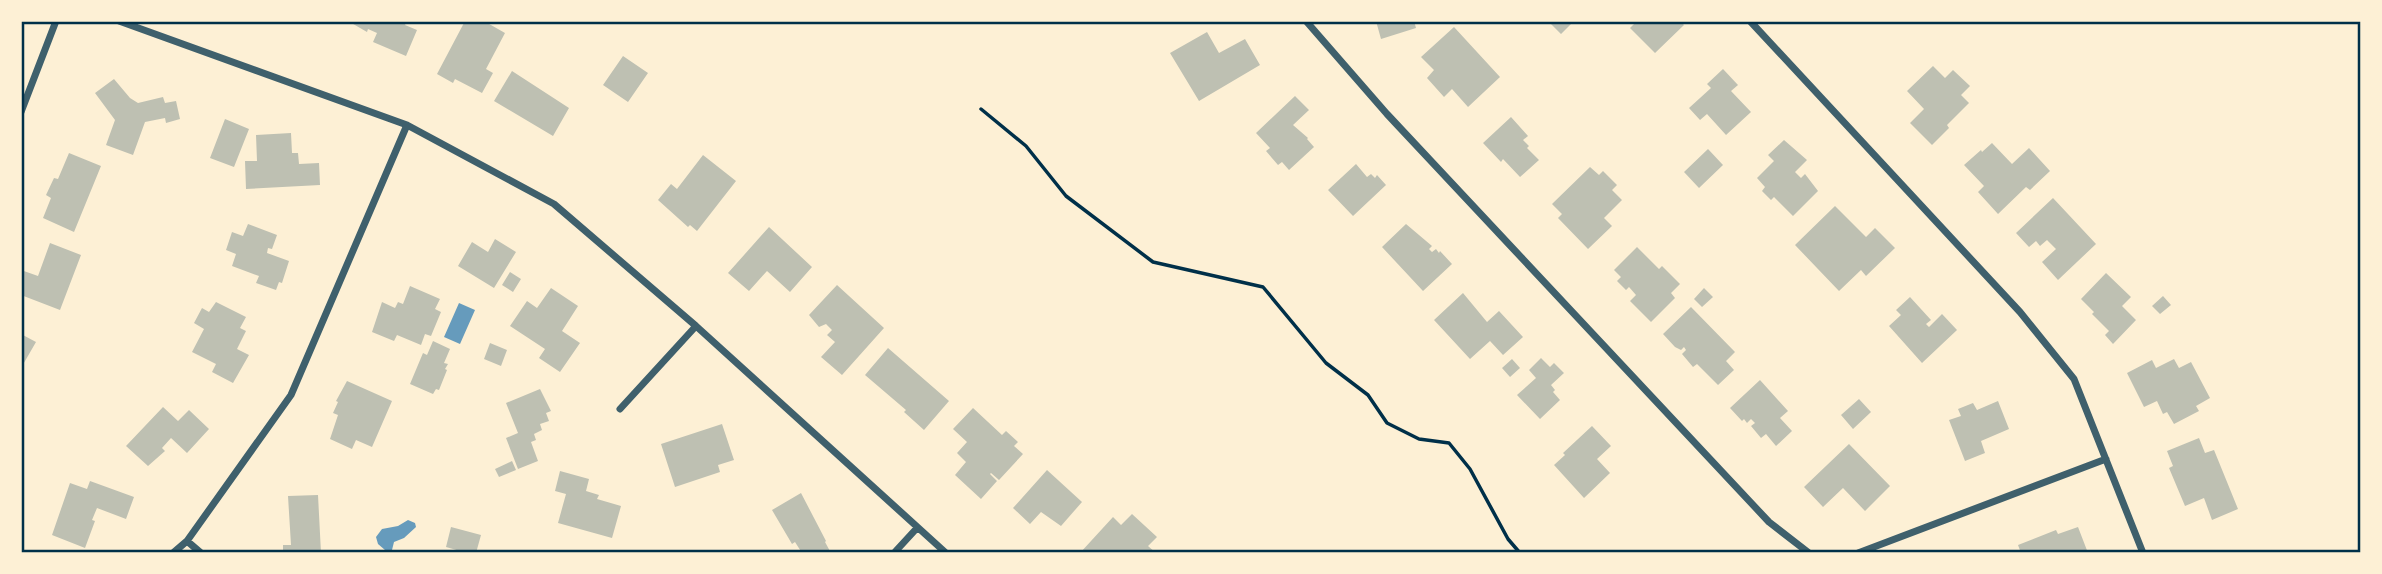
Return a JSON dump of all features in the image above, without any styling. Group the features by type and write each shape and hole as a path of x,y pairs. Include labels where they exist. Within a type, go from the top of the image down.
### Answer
{"street":[{"path":"21,112 56,21"},
{"path":"119,21 407,125 554,204 696,326 946,553"},
{"path":"1306,21 1387,114 1769,522 1809,553"},
{"path":"1750,21 2020,312 2074,379 2143,553"},
{"path":"173,553 187,541 290,396 407,125"},
{"path":"620,409 696,326"},
{"path":"1858,553 2106,459"},
{"path":"894,553 917,528"},
{"path":"187,541 201,553"}],"path":[{"path":"981,109 1026,146 1066,196 1153,262 1263,287 1326,363 1368,395 1387,423 1419,439 1450,443 1470,469 1508,539 1520,553"}],"water":[{"path":"459,303 475,310 460,344 444,337"},
{"path":"408,520 415,523 416,527 404,538 394,542 392,550 385,550 378,544 376,537 382,529 398,526"}],"building":[{"path":"348,21 407,21 405,25 417,30 406,56 373,42 377,33 368,29 367,32"},
{"path":"465,21 484,21 505,33 486,69 493,73 482,93 455,79 453,83 437,74"},
{"path":"1376,21 1414,21 1416,28 1381,39"},
{"path":"1548,21 1574,21 1561,34"},
{"path":"1637,21 1680,21 1684,25 1655,53 1630,28"},
{"path":"1454,27 1500,77 1468,107 1452,89 1444,97 1427,78 1434,70 1421,57"},
{"path":"1207,32 1219,53 1245,39 1260,65 1199,101 1170,53"},
{"path":"623,56 648,73 628,102 603,85"},
{"path":"1933,66 1945,78 1953,70 1970,86 1961,95 1969,103 1932,145 1910,123 1924,109 1907,91"},
{"path":"1723,69 1738,85 1731,91 1751,112 1726,135 1707,114 1700,120 1689,108 1711,88 1707,84"},
{"path":"512,71 569,108 553,136 494,101"},
{"path":"114,79 130,98 138,103 163,97 165,103 176,101 180,119 166,123 165,118 145,122 133,155 106,145 115,120 95,93"},
{"path":"1295,96 1309,110 1293,125 1314,147 1289,170 1282,162 1278,165 1266,151 1270,148 1256,133"},
{"path":"1511,117 1528,136 1523,140 1539,160 1520,177 1483,143"},
{"path":"225,119 249,129 234,167 210,158"},
{"path":"291,133 292,153 298,153 299,164 319,163 320,185 246,189 245,161 257,161 256,135"},
{"path":"1784,140 1807,160 1795,172 1801,178 1805,174 1818,191 1793,216 1774,197 1771,200 1762,191 1765,187 1757,178 1774,161 1768,155"},
{"path":"1992,143 2012,164 2029,148 2050,171 2030,190 2026,187 1998,214 1978,192 1984,186 1964,165"},
{"path":"1708,149 1723,165 1699,188 1684,172"},
{"path":"69,153 101,166 74,232 43,218 51,198 46,195 54,178 58,179"},
{"path":"703,155 736,181 697,231 690,225 688,227 658,200 671,184 677,189"},
{"path":"1356,164 1367,177 1371,174 1375,178 1377,175 1386,185 1353,216 1328,190"},
{"path":"1590,167 1599,175 1603,171 1617,185 1612,190 1622,200 1604,218 1612,226 1588,249 1558,218 1562,214 1552,204"},
{"path":"2053,198 2096,244 2058,280 2042,262 2056,249 2047,240 2040,246 2036,241 2029,247 2016,233"},
{"path":"1835,206 1866,237 1875,228 1895,248 1866,276 1861,270 1839,291 1795,245"},
{"path":"248,224 277,235 272,249 268,248 267,253 289,261 282,283 279,282 276,290 256,283 259,276 232,266 236,254 226,250 232,232 243,236"},
{"path":"1406,224 1432,246 1429,249 1432,252 1436,249 1439,253 1440,251 1452,264 1423,291 1382,247"},
{"path":"769,227 812,267 790,292 767,271 749,291 728,273"},
{"path":"495,239 516,252 494,288 458,266 472,242 488,252"},
{"path":"50,243 81,255 60,310 21,295 21,270 38,276"},
{"path":"1637,247 1659,269 1662,266 1680,284 1671,293 1675,298 1651,322 1630,301 1636,295 1629,287 1626,290 1617,281 1621,277 1614,270"},
{"path":"510,272 521,279 513,292 502,285"},
{"path":"2106,273 2131,297 2122,306 2136,320 2113,344 2105,335 2109,331 2081,299"},
{"path":"837,285 884,328 842,375 821,357 835,342 827,335 832,330 826,324 819,327 809,315"},
{"path":"410,286 440,299 435,309 441,312 431,336 425,334 421,345 397,335 394,341 372,332 382,302 395,308 398,302 403,304"},
{"path":"551,288 578,306 562,331 580,343 560,372 539,358 545,349 510,326 527,301 537,308"},
{"path":"1704,288 1713,297 1702,307 1694,299"},
{"path":"1463,293 1487,322 1499,311 1523,337 1503,355 1490,341 1470,359 1434,320"},
{"path":"2163,296 2171,305 2160,314 2152,306"},
{"path":"1910,297 1931,320 1926,324 1929,327 1942,314 1957,330 1922,363 1889,326 1901,315 1896,310"},
{"path":"216,302 246,317 240,328 246,331 237,349 249,355 233,383 212,372 216,364 192,352 204,329 194,323 202,308 209,312"},
{"path":"1691,307 1735,352 1726,361 1734,370 1718,385 1697,364 1693,367 1682,354 1686,350 1684,347 1681,350 1675,347 1663,334"},
{"path":"21,334 36,342 21,368"},
{"path":"433,341 450,349 444,363 448,364 445,369 447,370 439,390 436,389 433,394 410,384 423,353 427,355"},
{"path":"490,343 507,350 501,366 484,359"},
{"path":"888,348 949,401 924,430 904,412 906,410 865,375"},
{"path":"1541,358 1550,367 1554,363 1564,373 1551,385 1560,400 1540,419 1517,395 1536,378 1529,370"},
{"path":"1512,359 1520,368 1510,377 1502,368"},
{"path":"2174,359 2179,368 2191,362 2210,398 2196,406 2199,411 2174,424 2167,412 2163,414 2157,401 2144,407 2127,373 2152,360 2156,368"},
{"path":"1760,380 1788,411 1780,418 1792,431 1776,446 1766,434 1761,438 1751,426 1755,423 1751,419 1747,423 1744,419 1742,421 1730,408"},
{"path":"347,381 392,401 372,447 356,440 352,449 330,439 338,415 333,413 338,402 336,401"},
{"path":"540,389 551,411 546,413 549,421 540,424 542,430 534,434 536,440 531,442 538,461 518,469 506,438 518,433 506,403"},
{"path":"1859,399 1871,412 1853,429 1841,415"},
{"path":"1998,401 2009,429 1981,441 1985,453 1965,461 1949,420 1961,416 1958,409 1973,403 1977,410"},
{"path":"163,407 178,421 189,410 209,429 187,453 171,438 162,448 165,451 148,466 126,446"},
{"path":"973,408 1002,435 1006,431 1018,442 1014,446 1023,454 999,480 990,474 997,481 981,499 955,475 966,462 957,453 967,442 953,429"},
{"path":"722,424 734,460 718,465 720,472 675,487 661,444"},
{"path":"1592,426 1611,446 1597,459 1610,473 1584,498 1554,465"},
{"path":"2199,438 2205,453 2214,450 2238,509 2212,520 2204,498 2185,506 2169,468 2173,466 2167,451"},
{"path":"1849,444 1890,486 1865,511 1843,488 1823,507 1804,487"},
{"path":"512,461 516,470 499,477 495,469"},
{"path":"1047,470 1082,502 1061,526 1041,512 1030,524 1013,508"},
{"path":"560,471 589,479 586,491 599,495 597,499 621,506 612,538 558,523 566,494 555,491"},
{"path":"90,481 134,497 126,519 97,508 85,548 52,535 70,483 87,489"},
{"path":"801,493 831,553 802,553 795,542 792,544 772,510"},
{"path":"318,495 321,553 283,553 283,545 291,545 288,496"},
{"path":"1132,514 1157,537 1148,546 1156,553 1080,553 1113,517 1121,525"},
{"path":"451,527 481,535 476,553 446,547"},
{"path":"2078,527 2088,553 2021,553 2018,545 2056,530 2058,534"}]}
